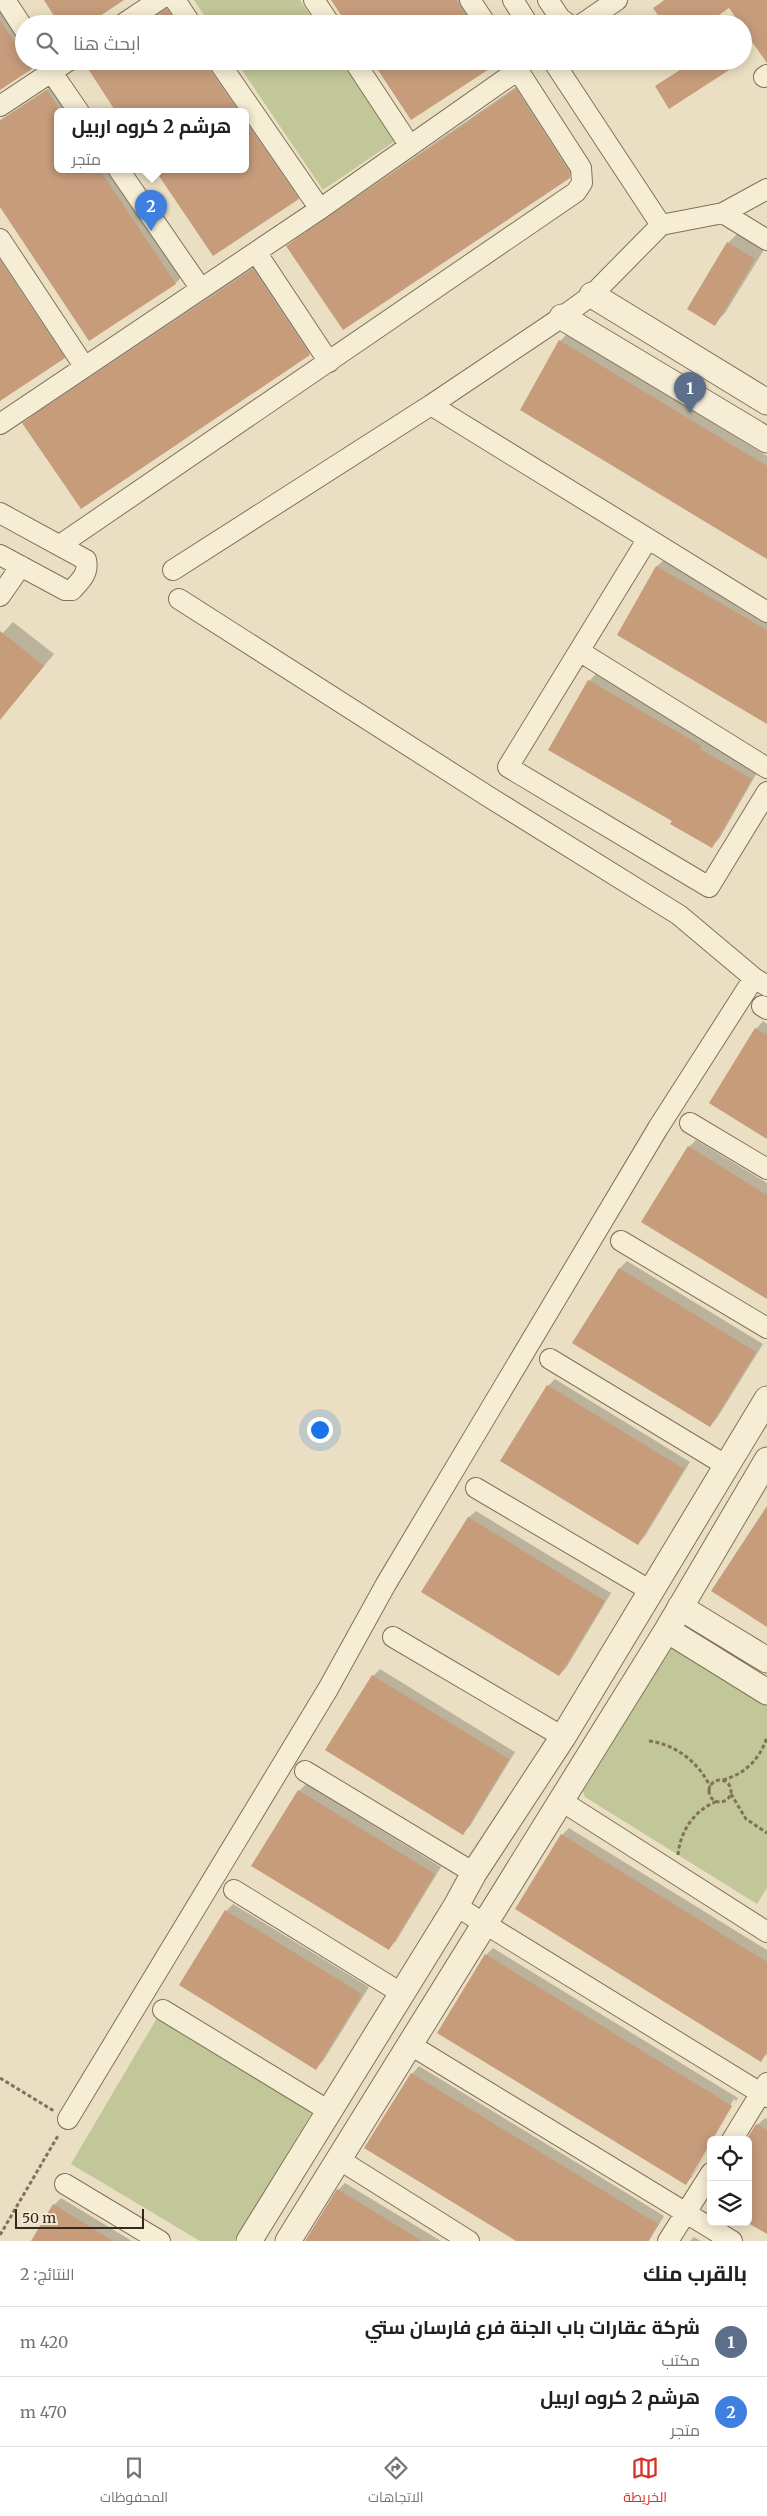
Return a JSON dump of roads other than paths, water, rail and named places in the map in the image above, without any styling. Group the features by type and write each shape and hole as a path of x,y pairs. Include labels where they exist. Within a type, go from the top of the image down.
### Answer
{"street":[{"path":"5,0 15,15"},
{"path":"136,15 158,0"},
{"path":"175,0 186,15"},
{"path":"314,0 324,15"},
{"path":"470,0 480,15"},
{"path":"513,0 522,15"},
{"path":"548,0 558,15"},
{"path":"595,15 617,0"},
{"path":"0,106 47,70"},
{"path":"57,70 77,108"},
{"path":"224,70 320,209"},
{"path":"360,70 410,146"},
{"path":"0,424 320,209 410,146 510,70"},
{"path":"60,545 330,362 580,188 583,178 581,168 518,70"},
{"path":"559,70 661,225"},
{"path":"121,173 201,288"},
{"path":"173,570 431,405 562,317 592,295 661,225 723,214 767,189"},
{"path":"723,214 767,240"},
{"path":"0,239 84,366"},
{"path":"256,252 330,362"},
{"path":"592,295 767,402"},
{"path":"562,317 767,440"},
{"path":"431,405 647,540 767,612"},
{"path":"0,513 86,560 85,575 72,590 65,590 0,555"},
{"path":"647,540 508,767 709,887 767,792"},
{"path":"0,596 21,566"},
{"path":"68,2120 328,1689 386,1584 658,1128 760,982 679,916 179,599"},
{"path":"579,651 767,768"},
{"path":"690,1123 767,1169"},
{"path":"621,1241 767,1328"},
{"path":"550,1359 727,1466"},
{"path":"248,2241 456,1906 474,1873 563,1737 766,1404"},
{"path":"288,2241 340,2160 409,2044 680,1607 760,1487 767,1460"},
{"path":"476,1488 651,1591"},
{"path":"680,1607 767,1660"},
{"path":"667,1630 767,1692"},
{"path":"393,1637 563,1737"},
{"path":"305,1771 474,1873"},
{"path":"560,1800 767,1932"},
{"path":"234,1890 401,1993"},
{"path":"456,1906 765,2091 735,2136"},
{"path":"163,2010 329,2111"},
{"path":"409,2044 732,2241"},
{"path":"340,2160 469,2241"},
{"path":"668,2241 707,2179"},
{"path":"65,2184 160,2241"}],"place":[{"name":"هرشم 2 كروه اربيل","path":"151,231"},
{"name":"شرکة عقارات باب الجنة فرع فارسان ستي","path":"690,413"}]}
